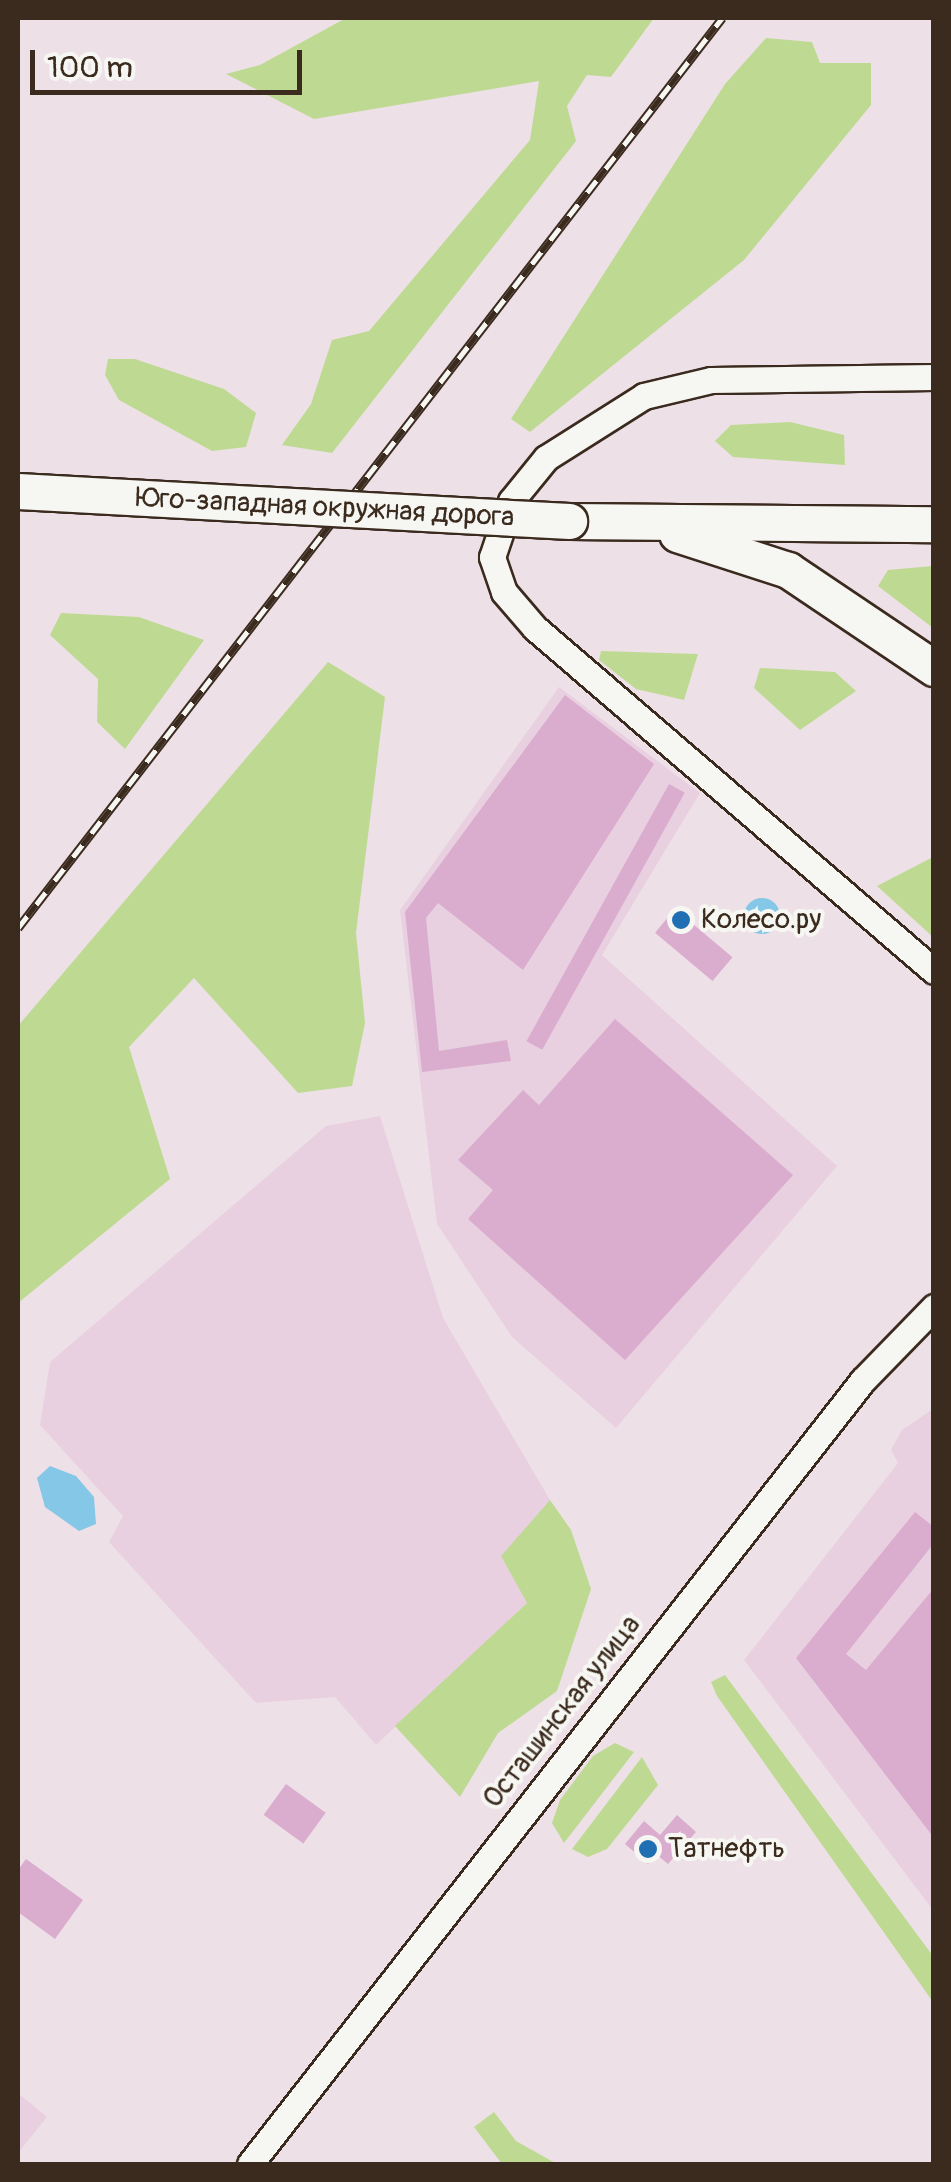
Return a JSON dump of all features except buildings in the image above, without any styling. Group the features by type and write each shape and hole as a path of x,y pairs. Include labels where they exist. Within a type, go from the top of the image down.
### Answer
{"highway":[{"name":"Юго-западная окружная дорога","path":"18,491 632,524"},
{"path":"632,524 934,524"},
{"path":"632,524 765,559 934,668"}],"street":[{"path":"934,377 694,383 618,407 570,438 511,501 492,557 516,608 569,659 934,972"},
{"name":"Осташинская улица","path":"250,2164 840,1410 934,1307"}],"shaded area":[{"path":"559,687 700,793 602,955 837,1166 616,1428 512,1337 437,1224 400,910"},
{"path":"380,1116 443,1318 550,1500 502,1556 527,1603 376,1745 335,1697 256,1703 109,1542 123,1516 40,1425 50,1362 326,1126"},
{"path":"933,1409 933,1910 744,1660 898,1463 891,1450 902,1430"},
{"path":"18,2093 47,2117 18,2153"}],"green space":[{"path":"346,18 654,18 611,77 587,75 567,106 576,141 332,453 282,445 311,404 332,340 369,331 530,140 539,81 314,119 226,74 260,65"},
{"path":"766,38 812,42 820,63 871,63 871,105 744,260 530,432 511,419 725,84"},
{"path":"108,359 135,359 224,389 256,413 246,447 212,451 119,400 105,375"},
{"path":"790,422 844,435 845,465 733,457 715,441 731,425"},
{"path":"934,566 933,628 878,586 888,570"},
{"path":"61,613 139,617 204,640 125,749 97,722 98,679 50,635"},
{"path":"601,651 698,654 684,700 636,689 599,660"},
{"path":"328,662 385,697 356,933 365,1023 352,1086 298,1093 194,978 129,1047 170,1179 18,1303 18,1026"},
{"path":"760,668 835,672 856,691 800,730 754,688"},
{"path":"933,857 933,937 877,886"},
{"path":"550,1500 571,1530 591,1589 557,1691 498,1733 460,1797 395,1726 527,1603 501,1556"},
{"path":"725,1675 933,1956 933,2002 717,1696 711,1682"},
{"path":"615,1743 634,1752 564,1843 552,1823 560,1800 593,1756"},
{"path":"642,1757 658,1785 607,1849 588,1857 572,1849"},
{"path":"494,2112 516,2141 557,2164 502,2164 474,2127"}],"water":[{"path":"762,898 774,904 780,916 774,928 762,934 750,928 744,916 750,904"},
{"path":"50,1466 76,1476 94,1497 96,1524 79,1531 45,1507 37,1478"}],"railway":[{"path":"18,928 722,18"}],"place":[{"name":"Колесо.ру","path":"681,920"},
{"name":"Татнефть","path":"648,1849"}]}
